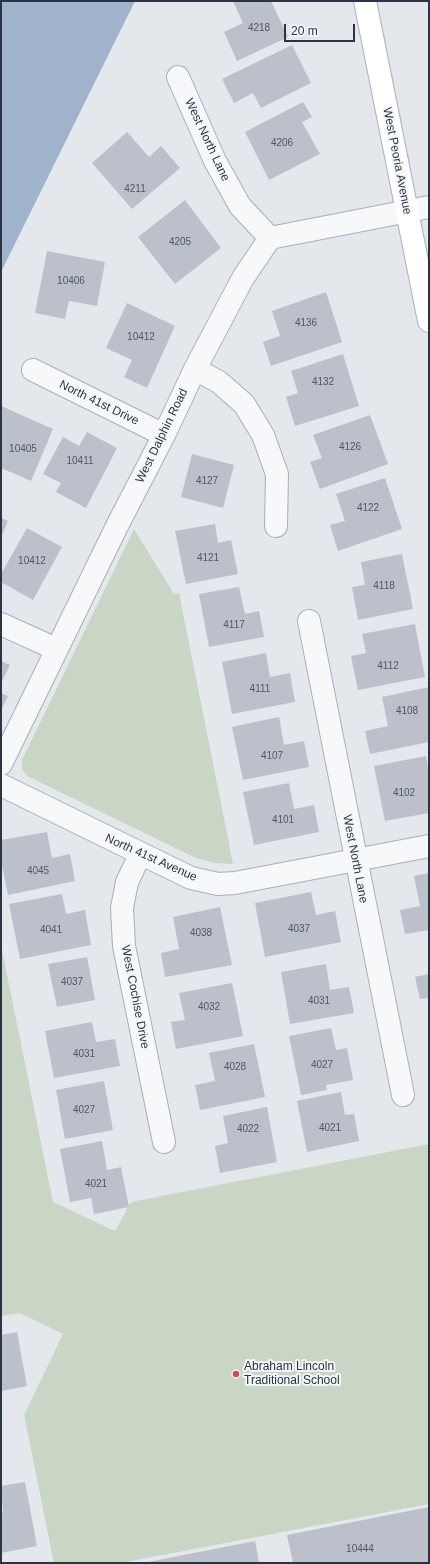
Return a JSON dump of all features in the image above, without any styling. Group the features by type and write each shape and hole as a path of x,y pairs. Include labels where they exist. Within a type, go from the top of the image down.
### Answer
{"main road":[{"name":"West Peoria Avenue","path":"365,1 429,321"}],"street":[{"name":"West North Lane","path":"178,77 215,161 240,206 270,238"},
{"path":"270,238 429,207"},
{"name":"West Dalphin Road","path":"1,764 56,649 164,435 195,369 243,278 270,238"},
{"path":"195,369 218,382 244,404 263,435 277,474 276,526"},
{"name":"North 41st Drive","path":"33,370 164,435"},
{"name":"West North Lane","path":"309,621 403,1096"},
{"path":"1,624 56,649"},
{"name":"North 41st Avenue","path":"1,785 140,855 191,878 218,884 429,846"},
{"name":"West Cochise Drive","path":"140,855 127,882 122,908 124,946 164,1142"}],"green space":[{"path":"134,529 174,594 179,593 233,864 215,863 196,858 27,776 22,769 22,760"},
{"name":"Abraham Lincoln Traditional School","path":"1,945 53,1202 115,1231 131,1202 429,1144 429,1504 121,1563 54,1563 24,1415 63,1334 20,1313 1,1316"}],"water":[{"path":"3,1 135,1 1,272 1,6"}],"building":[{"path":"233,1 271,1 288,37 237,61 224,32 243,23"},
{"path":"292,45 311,83 261,108 253,93 234,103 222,79"},
{"path":"303,102 312,117 302,122 320,154 269,180 245,132"},
{"path":"127,132 149,157 161,146 180,168 132,209 92,163"},
{"path":"185,200 221,248 175,284 138,237"},
{"path":"47,251 105,262 97,306 69,301 65,319 35,313"},
{"path":"326,292 342,342 271,366 263,342 280,336 272,311"},
{"path":"127,303 175,326 147,388 124,377 132,360 106,348"},
{"path":"343,354 359,406 295,426 286,397 298,393 291,371"},
{"path":"1,406 53,429 31,481 1,468"},
{"path":"370,415 388,464 320,489 310,462 322,458 313,435"},
{"path":"87,432 117,448 86,508 56,492 61,483 43,474 63,437 79,446"},
{"path":"192,454 234,465 223,508 181,497"},
{"path":"385,478 402,529 338,551 330,525 345,521 336,494"},
{"path":"1,518 8,521 1,537"},
{"path":"215,524 218,543 231,540 238,574 186,584 175,531"},
{"path":"27,528 62,547 33,600 1,582 1,574"},
{"path":"402,554 413,609 358,620 352,587 365,585 361,562"},
{"path":"239,587 245,614 259,611 264,637 209,647 199,594"},
{"path":"415,624 425,677 358,690 351,656 366,653 362,634"},
{"path":"266,653 270,677 290,673 295,702 232,714 222,662"},
{"path":"1,661 10,665 1,683"},
{"path":"429,687 429,742 370,754 365,731 388,726 382,697"},
{"path":"1,693 8,696 1,710"},
{"path":"279,717 284,745 304,741 309,767 243,780 232,727"},
{"path":"426,756 429,773 429,813 385,821 374,766"},
{"path":"289,783 294,809 314,805 319,832 254,845 243,792"},
{"path":"47,832 52,858 70,854 75,881 8,895 1,860 1,840"},
{"path":"429,873 429,930 405,934 400,910 420,906 414,876"},
{"path":"311,892 316,915 335,911 341,942 265,957 255,903"},
{"path":"62,894 66,914 85,910 91,945 20,959 9,904"},
{"path":"220,907 232,965 165,977 161,953 179,949 173,917"},
{"path":"87,957 95,1000 57,1007 48,964"},
{"path":"326,964 330,990 349,987 354,1013 290,1024 281,972"},
{"path":"429,974 429,998 420,999 415,977"},
{"path":"232,983 243,1036 176,1049 171,1022 185,1020 179,993"},
{"path":"92,1022 96,1042 115,1039 120,1066 54,1078 45,1031"},
{"path":"331,1028 336,1050 347,1048 353,1080 326,1085 327,1090 301,1095 289,1036"},
{"path":"254,1044 265,1097 200,1110 195,1085 215,1081 209,1053"},
{"path":"104,1081 113,1130 65,1139 56,1090"},
{"path":"341,1092 345,1115 354,1114 359,1141 307,1152 297,1101"},
{"path":"267,1107 277,1162 220,1173 215,1146 228,1143 223,1116"},
{"path":"102,1141 107,1170 121,1167 129,1207 94,1214 91,1198 70,1202 60,1149"},
{"path":"17,1332 27,1386 2,1391 1,1335"},
{"path":"25,1482 37,1546 1,1553 1,1513 3,1512 1,1486"},
{"path":"429,1507 429,1563 293,1563 287,1535"},
{"path":"255,1541 259,1563 148,1563 148,1562"}],"place":[{"name":"Abraham Lincoln Traditional School","path":"236,1374"}]}
